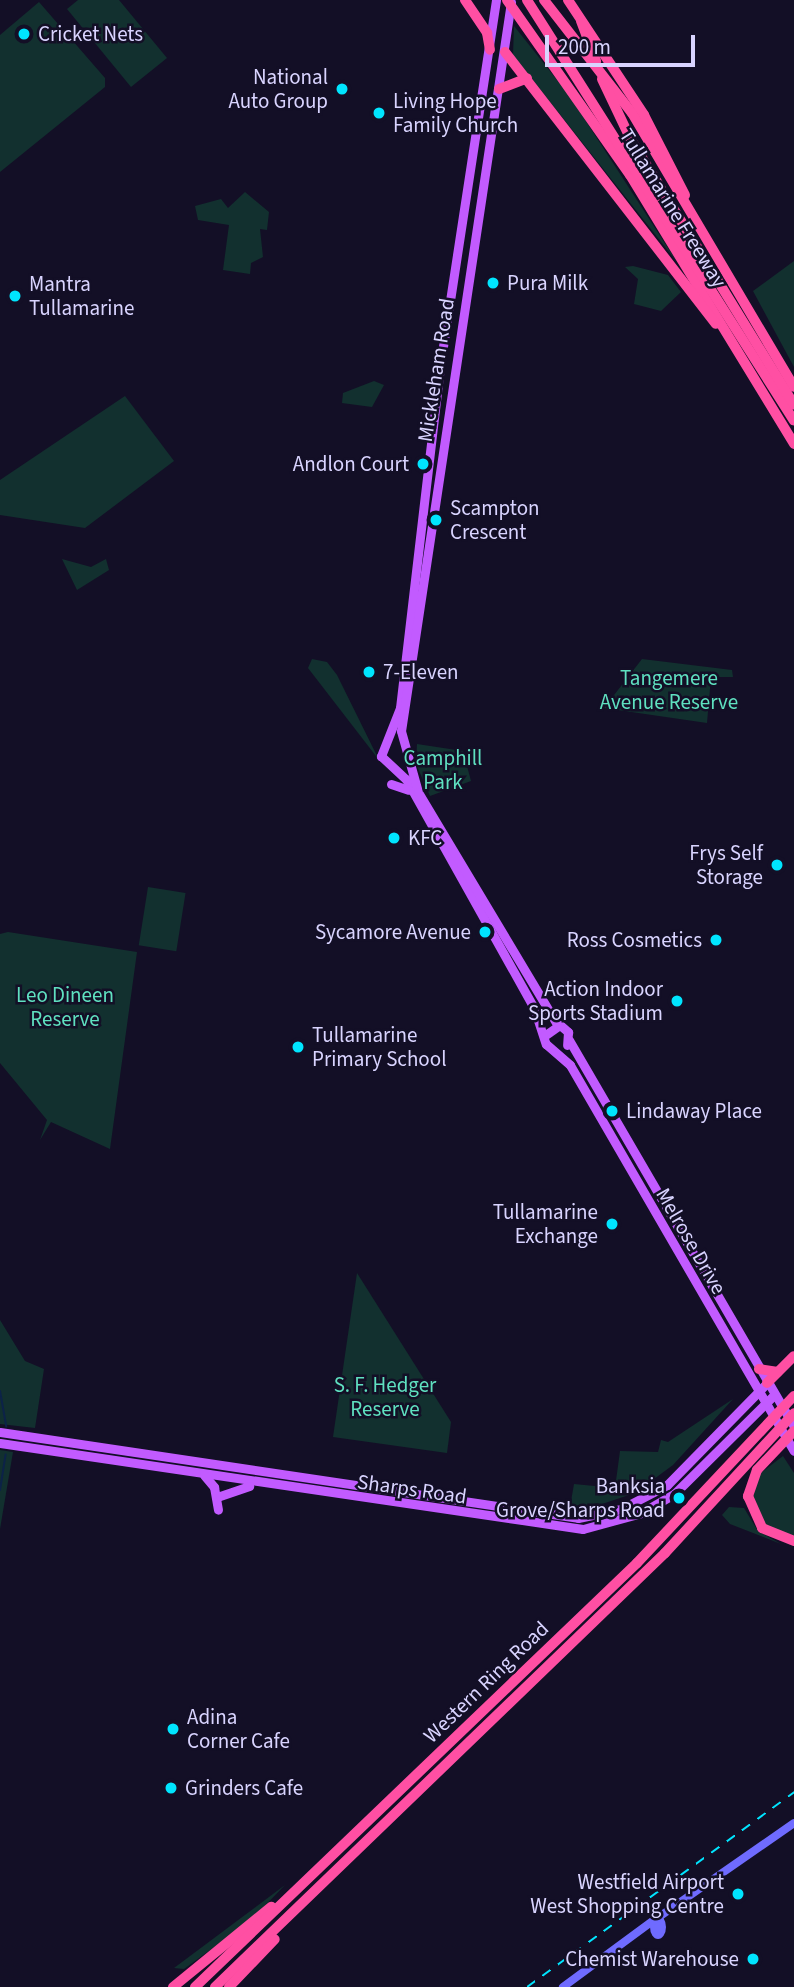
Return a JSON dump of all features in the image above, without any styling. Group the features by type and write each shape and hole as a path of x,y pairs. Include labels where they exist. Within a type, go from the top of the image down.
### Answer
{"highway":[{"path":"465,0 476,16 490,50"},
{"name":"Tullamarine Freeway","path":"527,0 794,420"},
{"path":"544,0 617,92 794,387"},
{"path":"568,0 644,116 755,323"},
{"name":"Tullamarine Freeway","path":"510,2 630,175 794,444"},
{"path":"476,16 492,28"},
{"path":"581,21 615,111 794,405"},
{"path":"505,52 751,371"},
{"path":"499,89 527,78"},
{"path":"767,1383 794,1356"},
{"path":"759,1369 778,1372"},
{"name":"Western Ring Road","path":"195,1987 637,1563 767,1444 794,1396"},
{"name":"Western Ring Road","path":"215,1987 701,1515 794,1413"},
{"path":"794,1420 767,1444 750,1483 750,1508 769,1534 794,1541"},
{"path":"767,1444 794,1429"},
{"path":"173,1987 379,1812"},
{"path":"229,1987 365,1843"}],"main road":[{"name":"Mickleham Road","path":"406,750 401,728 427,522 440,367 474,164 496,0"},
{"name":"Mickleham Road","path":"427,522 505,52 510,2"},
{"path":"505,52 492,28 510,2"},
{"path":"474,164 486,167"},
{"path":"463,231 475,233"},
{"path":"440,367 455,354"},
{"name":"Mickleham Road","path":"388,737 400,708 412,642"},
{"path":"388,737 381,756 398,771 482,908 557,1024 544,1036 482,908 418,792 406,750 388,737"},
{"path":"398,771 406,750"},
{"path":"391,784 400,783 411,794"},
{"name":"Melrose Drive","path":"557,1024 569,1040 794,1429"},
{"name":"Melrose Drive","path":"544,1036 557,1050 794,1451"},
{"path":"557,1050 569,1040"},
{"path":"682,1261 692,1255"},
{"path":"743,1410 752,1383"},
{"name":"Sharps Road","path":"0,1432 557,1518 602,1514 649,1497 743,1410 767,1383"},
{"name":"Sharps Road","path":"0,1443 303,1492 565,1529 604,1525 653,1507 689,1482 774,1395"},
{"path":"751,1419 775,1421"},
{"path":"75,1454 77,1443"},
{"path":"204,1475 214,1487 218,1510"},
{"path":"280,1477 303,1492"},
{"path":"220,1496 239,1486 272,1486"},
{"path":"649,1497 653,1507"},
{"path":"563,1987 638,1932 657,1922 673,1906 794,1823"}],"green space":[{"path":"78,0 119,0 167,58 131,87 67,9"},
{"path":"39,2 105,78 105,87 0,172 0,35"},
{"path":"514,26 569,95 677,262 513,55"},
{"path":"245,192 269,212 267,230 260,229 263,257 251,263 250,274 223,270 229,225 198,220 195,206 221,199 228,208"},
{"path":"794,261 794,367 753,291"},
{"path":"633,266 668,275 681,292 661,311 634,304 638,279 625,267"},
{"path":"374,381 384,385 372,407 342,403 343,393"},
{"path":"125,396 174,461 85,528 0,515 0,480"},
{"path":"62,559 91,567 106,559 109,570 77,590"},
{"path":"312,659 327,662 337,675 379,760 308,668"},
{"name":"Tangemere Avenue Reserve","path":"642,659 732,670 733,677 711,677 707,723 604,708"},
{"name":"Camphill Park","path":"417,744 463,751 471,781 430,796 416,764"},
{"path":"148,887 186,893 176,951 139,945"},
{"name":"Leo Dineen Reserve","path":"8,932 137,952 110,1149 51,1122 40,1140 47,1120 0,1063 0,934"},
{"name":"S. F. Hedger Reserve","path":"357,1273 451,1422 447,1453 333,1437"},
{"path":"0,1320 25,1361 44,1369 35,1428 0,1424"},
{"path":"733,1399 673,1465 635,1493 587,1509 570,1507 574,1484 615,1488 620,1451 658,1452 661,1440 668,1442"},
{"path":"0,1450 13,1452 0,1529"},
{"path":"783,1456 794,1473 794,1537 765,1526 752,1501 758,1475"},
{"path":"729,1507 744,1508 758,1531 781,1544 730,1524 722,1515"},
{"path":"285,1885 250,1921 184,1969 174,1968"}],"waterway":[{"path":"0,1391 6,1426"},
{"path":"0,1490 6,1454"}],"railway":[{"path":"527,1987 794,1792"}],"place":[{"name":"Cricket Nets","path":"24,34"},
{"name":"National Auto Group","path":"342,89"},
{"name":"Living Hope Family Church","path":"379,113"},
{"name":"Pura Milk","path":"493,283"},
{"name":"Mantra Tullamarine","path":"15,296"},
{"name":"Andlon Court","path":"423,464"},
{"name":"Scampton Crescent","path":"436,520"},
{"name":"7-Eleven","path":"369,672"},
{"name":"KFC","path":"394,838"},
{"name":"Frys Self Storage","path":"777,865"},
{"name":"Sycamore Avenue","path":"485,932"},
{"name":"Ross Cosmetics","path":"716,940"},
{"name":"Action Indoor Sports Stadium","path":"677,1001"},
{"name":"Tullamarine Primary School","path":"298,1047"},
{"name":"Lindaway Place","path":"612,1111"},
{"name":"Tullamarine Exchange","path":"612,1224"},
{"name":"Banksia Grove/Sharps Road","path":"679,1498"},
{"name":"Adina Corner Cafe","path":"173,1729"},
{"name":"Grinders Cafe","path":"171,1788"},
{"name":"Westfield Airport West Shopping Centre","path":"738,1894"},
{"name":"Chemist Warehouse","path":"753,1959"}]}
